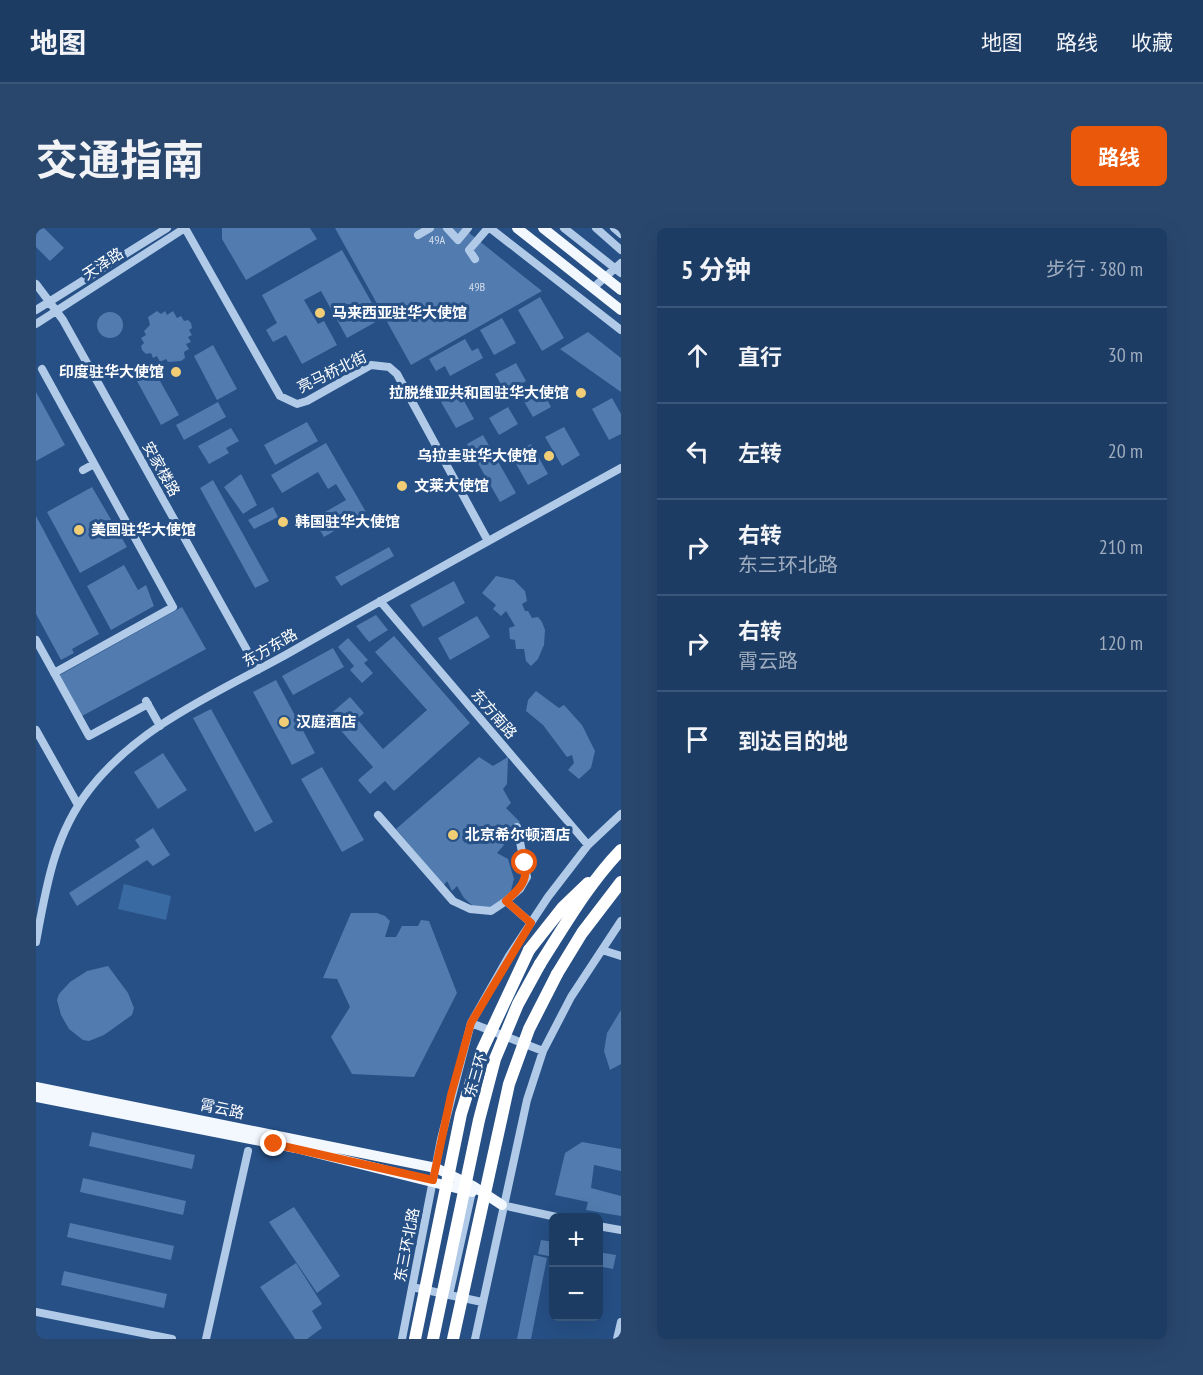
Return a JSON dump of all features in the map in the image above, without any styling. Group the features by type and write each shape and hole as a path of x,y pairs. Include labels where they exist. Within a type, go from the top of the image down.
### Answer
{"highway":[{"name":"东三环","path":"433,1339 479,1120 495,1059 518,1004 540,964 610,861 621,850"},
{"path":"415,1339 461,1114 478,1059 529,950 564,907 610,861"},
{"path":"453,1339 509,1084 529,1029 557,974 582,933 621,882"}],"main road":[{"path":"517,228 621,310"},
{"path":"543,228 621,290"},
{"name":"霄云路","path":"36,1087 436,1168 473,1189"},
{"name":"霄云路","path":"36,1097 296,1148 473,1189"},
{"path":"473,1189 502,1205"}],"street":[{"name":"天泽路","path":"36,310 167,228"},
{"name":"天泽路","path":"36,324 185,228"},
{"name":"亮马桥北街","path":"185,228 280,396 297,404 307,401 371,365 379,364 389,367 397,374 489,541"},
{"path":"418,235 430,228"},
{"path":"447,228 458,240 468,228"},
{"path":"475,259 469,250 489,228 621,330"},
{"path":"564,228 619,268 593,288"},
{"path":"596,228 621,250"},
{"path":"614,228 621,234"},
{"name":"安家楼路","path":"36,284 57,310 258,670"},
{"path":"42,369 173,607 54,673"},
{"path":"83,470 94,464"},
{"name":"东方东路","path":"36,942 53,857 78,805 120,756 160,726 621,468"},
{"name":"东方南路","path":"380,601 588,845"},
{"path":"36,640 89,736 147,703 160,726"},
{"path":"36,730 78,805"},
{"name":"东三环北路","path":"402,1339 451,1095 471,1023 531,923 588,845 621,814"},
{"path":"378,815 453,902 470,909 490,911 520,889 527,877 517,827"},
{"path":"506,901 531,923"},
{"path":"475,1339 502,1205 527,1100 543,1051 571,997 621,921"},
{"path":"602,950 621,956"},
{"path":"471,1023 543,1051"},
{"path":"206,1339 248,1151"},
{"path":"449,1295 473,1189"},
{"path":"502,1205 549,1215"},
{"path":"603,1227 621,1230"},
{"path":"412,1287 482,1302"},
{"path":"36,1312 172,1339"},
{"path":"617,1339 621,1322"}],"shaded area":[{"path":"124,884 171,896 166,920 118,909"}],"building":[{"path":"36,228 44,228 64,248 50,261 36,247"},
{"path":"222,228 310,228 317,239 246,280 222,239"},
{"path":"335,228 463,228 542,291 411,365"},
{"path":"342,250 381,319 347,338 321,291 304,300 318,324 324,321 337,345 302,364 286,335 273,342 266,330 277,323 262,295"},
{"path":"540,297 564,338 542,351 518,310"},
{"path":"157,311 161,314 165,311 167,315 173,311 177,318 181,316 184,321 188,320 191,323 192,328 189,330 192,335 188,337 191,342 186,344 189,349 184,352 185,358 181,361 168,362 166,359 160,362 157,356 153,358 151,353 146,354 142,350 141,346 144,343 141,338 146,335 144,331 150,325 148,317"},
{"path":"110,312 119,316 123,325 119,334 110,338 101,334 97,325 101,316"},
{"path":"502,318 516,343 494,355 480,330"},
{"path":"588,332 621,358 621,392 560,349"},
{"path":"465,339 472,351 478,348 483,358 450,376 445,366 436,371 429,359"},
{"path":"213,345 237,389 217,400 194,356"},
{"path":"516,363 526,381 506,393 495,374"},
{"path":"155,372 179,415 161,425 137,381"},
{"path":"541,388 551,407 533,417 522,398"},
{"path":"36,392 65,445 36,461"},
{"path":"459,392 474,419 456,428 441,402"},
{"path":"612,398 621,414 621,434 609,440 592,409"},
{"path":"218,402 226,417 184,440 176,425"},
{"path":"508,407 518,424 499,435 489,418"},
{"path":"307,422 318,441 275,465 264,445"},
{"path":"564,427 580,455 562,466 545,437"},
{"path":"231,428 239,441 226,448 229,453 209,464 198,446"},
{"path":"483,435 516,493 500,502 467,444"},
{"path":"326,443 366,512 324,537 313,519 346,500 336,484 328,489 318,472 282,493 271,475"},
{"path":"531,444 548,474 528,485 511,455"},
{"path":"241,474 257,505 243,514 224,487"},
{"path":"213,480 269,581 255,588 200,488"},
{"path":"92,487 127,547 80,573 47,512"},
{"path":"273,507 278,517 254,529 248,520"},
{"path":"36,516 99,634 72,649 74,653 61,660 36,614"},
{"path":"389,547 394,556 341,586 335,577"},
{"path":"124,565 138,590 146,585 154,606 111,630 87,586"},
{"path":"496,576 514,580 525,591 527,601 522,604 525,611 528,611 532,618 538,617 542,622 545,630 544,645 538,659 531,666 526,661 524,649 516,649 515,640 510,639 509,628 515,626 506,611 501,616 493,609 496,605 482,593"},
{"path":"454,581 465,603 423,627 410,605"},
{"path":"182,607 206,649 82,716 60,675"},
{"path":"376,615 388,630 369,642 356,626"},
{"path":"477,616 490,637 450,660 438,638"},
{"path":"394,636 470,723 394,791 385,781 370,794 358,780 373,767 328,716 350,697 364,713 357,719 383,749 427,710 375,652"},
{"path":"348,638 368,660 364,663 373,673 362,683 350,670 354,666 338,647"},
{"path":"333,648 344,667 293,695 282,676"},
{"name":"汉庭酒店","path":"276,680 315,753 292,765 253,692"},
{"path":"536,691 559,708 564,705 582,725 595,751 591,768 579,779 568,770 574,763 572,755 567,757 543,725 526,711 528,700"},
{"path":"211,709 273,822 255,832 193,718"},
{"path":"163,753 187,790 158,809 134,772"},
{"name":"北京希尔顿酒店","path":"479,757 493,766 508,757 507,784 503,789 511,803 506,808 520,822 500,840 504,845 497,853 508,859 514,879 510,894 490,907 474,907 464,898 457,886 452,891 447,881 444,885 396,829"},
{"path":"322,767 364,840 342,852 301,779"},
{"path":"153,828 170,855 153,866 147,860 77,906 69,893 140,847 135,840"},
{"path":"351,913 377,913 385,916 390,921 385,937 396,937 402,926 418,926 421,920 429,921 457,993 414,1077 352,1074 331,1037 350,1007 337,979 323,978"},
{"path":"108,966 128,993 134,1008 132,1015 104,1035 89,1041 83,1040 69,1029 61,1015 57,1000 59,994 70,982 87,971"},
{"path":"621,1010 621,1064 610,1070 604,1051 607,1033"},
{"path":"92,1132 195,1155 192,1169 89,1146"},
{"path":"582,1142 621,1149 621,1171 594,1165 591,1188 621,1196 621,1216 586,1210 588,1202 555,1195 565,1153"},
{"path":"83,1178 186,1201 183,1215 80,1192"},
{"path":"294,1207 340,1276 317,1293 269,1222"},
{"path":"70,1223 174,1246 171,1260 67,1237"},
{"path":"541,1240 549,1241 549,1256 538,1254"},
{"path":"603,1253 616,1255 613,1269 603,1267"},
{"path":"534,1255 547,1258 531,1339 517,1339"},
{"path":"296,1263 322,1304 312,1311 322,1328 307,1339 295,1339 260,1287"},
{"path":"64,1271 167,1294 164,1308 61,1285"}],"place":[{"name":"马来西亚驻华大使馆","path":"320,313"},
{"name":"印度驻华大使馆","path":"176,372"},
{"name":"拉脱维亚共和国驻华大使馆","path":"581,393"},
{"name":"乌拉圭驻华大使馆","path":"549,456"},
{"name":"文莱大使馆","path":"402,486"},
{"name":"韩国驻华大使馆","path":"283,522"},
{"name":"美国驻华大使馆","path":"79,530"},
{"name":"汉庭酒店","path":"284,722"},
{"name":"北京希尔顿酒店","path":"453,835"}],"route":[{"path":"274,1144 433,1180 451,1095 471,1023 509,956 531,923 506,901 520,889 527,877 525,863"}]}
